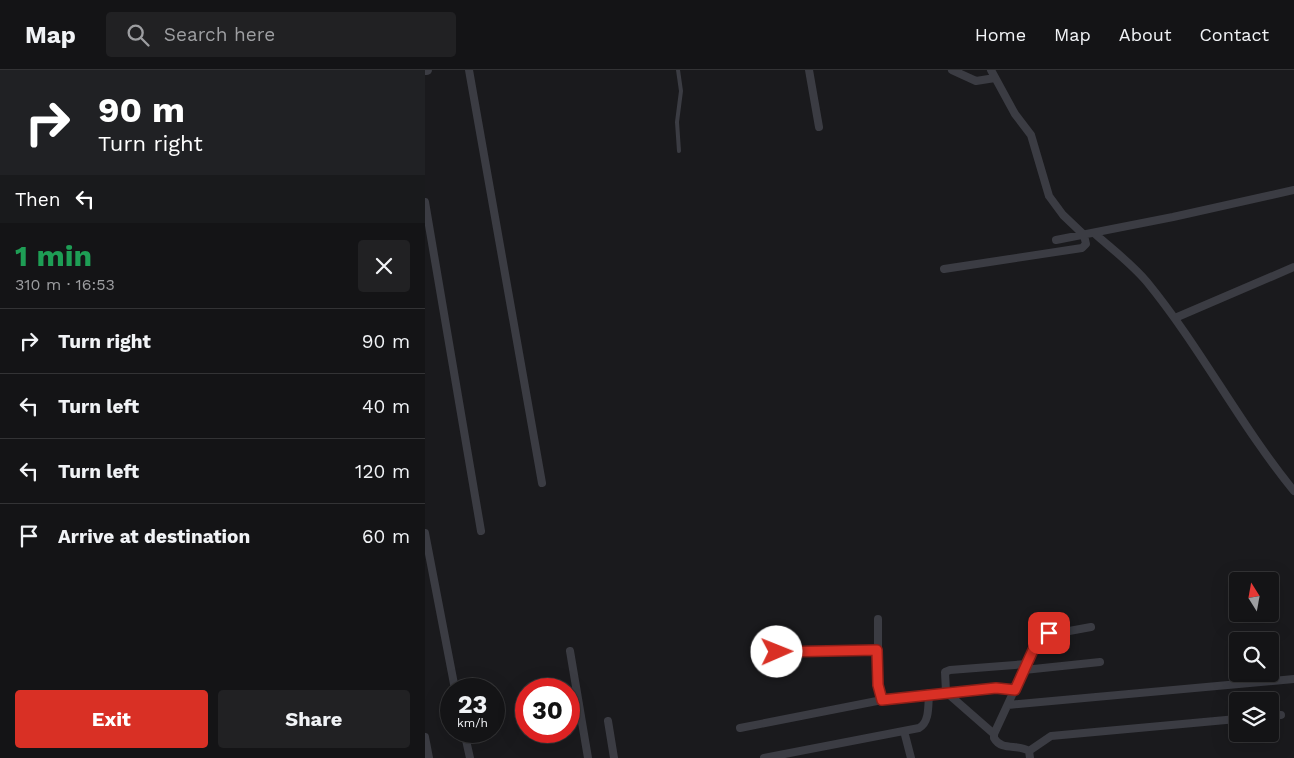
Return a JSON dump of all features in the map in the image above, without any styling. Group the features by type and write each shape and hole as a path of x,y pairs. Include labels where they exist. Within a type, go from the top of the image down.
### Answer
{"street":[{"path":"469,70 542,483"},
{"path":"809,70 819,127"},
{"path":"952,70 976,81 995,78"},
{"path":"944,269 1082,248 1086,244 1084,235 1063,215 1049,196 1031,135 1015,114 991,70"},
{"path":"1056,240 1294,190"},
{"path":"425,202 481,531"},
{"path":"1094,233 1139,272 1175,318 1247,429 1294,491"},
{"path":"1175,318 1294,267"},
{"path":"425,533 453,678"},
{"path":"878,619 878,685 882,700"},
{"path":"994,734 1008,705 1011,692 1026,667 1038,639 1042,636 1091,627"},
{"path":"757,652 877,650"},
{"path":"570,651 588,758"},
{"path":"1100,662 950,670 945,674 945,692 994,734 994,738 999,744 1025,749 1029,755 1051,736 1229,720"},
{"path":"1008,705 1294,679"},
{"path":"740,728 882,700 929,693 1011,692"},
{"path":"764,758 919,728 927,720 929,693"},
{"path":"609,721 614,758"},
{"path":"905,731 911,758"},
{"path":"425,737 429,758"},
{"path":"467,743 470,758"}],"lane":[{"path":"678,70 681,91 677,122 679,151"}],"route":[{"path":"777,652 877,650 878,685 882,700 937,692 996,688 1015,690 1038,639 1049,633"}]}
